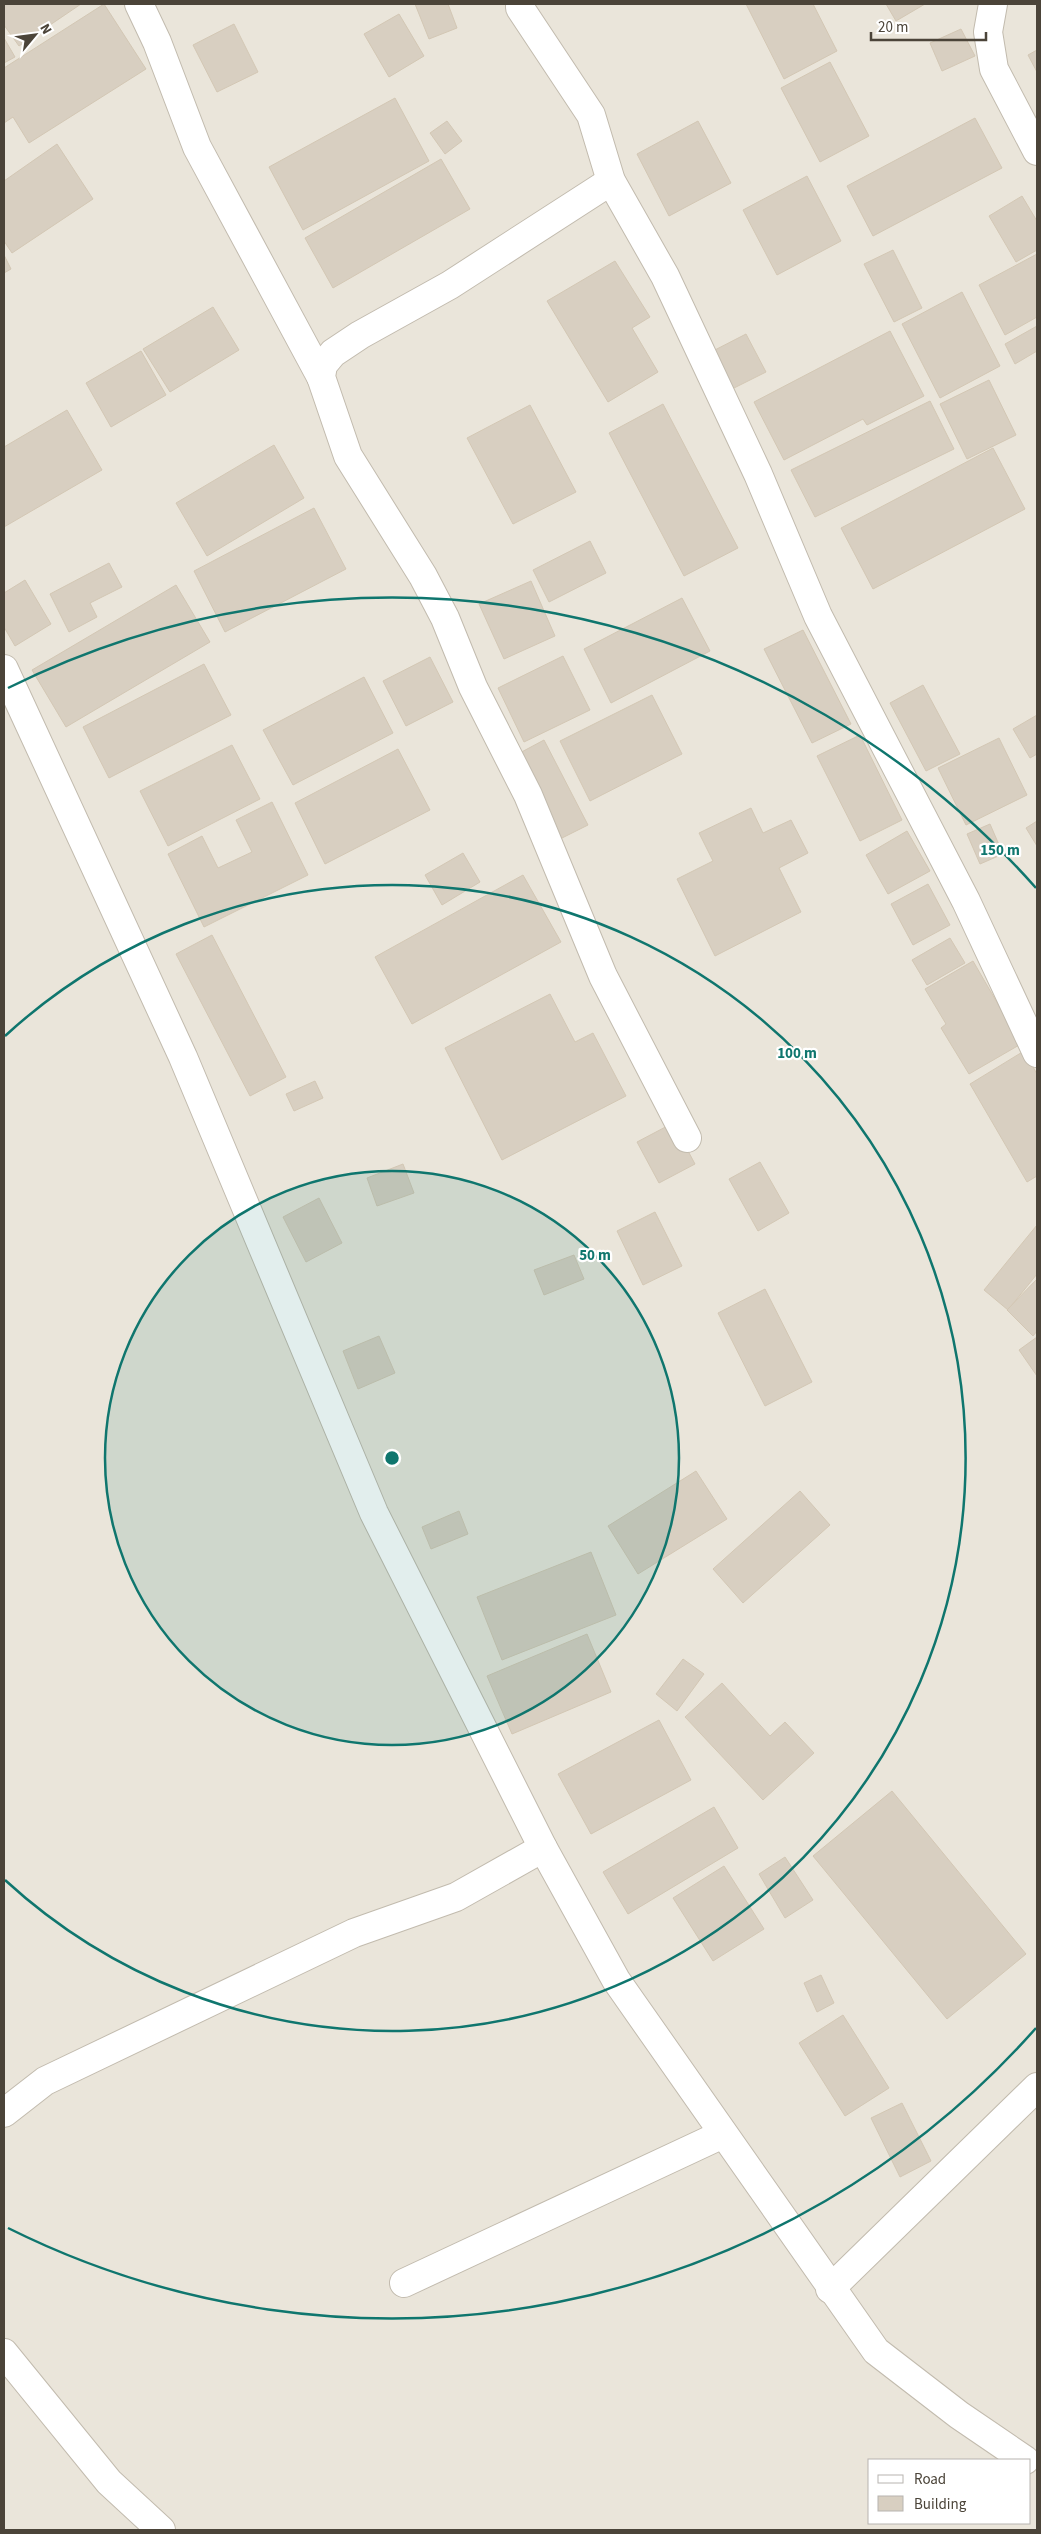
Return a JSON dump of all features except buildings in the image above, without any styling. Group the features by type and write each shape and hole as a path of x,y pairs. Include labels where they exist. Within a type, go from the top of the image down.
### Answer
{"street":[{"path":"139,4 157,42 197,147 321,377 348,456 423,576 440,609 473,687 528,795 603,976 687,1138"},
{"path":"993,4 988,32 994,69 1037,151"},
{"path":"519,5 592,116 611,182 665,276 758,474 818,616 961,892 1037,1053"},
{"path":"321,377 323,364 333,353 360,335 450,285 611,182"},
{"path":"4,669 183,1057 374,1513 543,1848 616,1980 830,2289 876,2351 958,2415 1024,2459"},
{"path":"4,2113 45,2081 354,1933 456,1897 543,1848"},
{"path":"830,2289 1037,2087"},
{"path":"404,2283 723,2134"},
{"path":"4,2353 109,2482 161,2530"}],"shaded area":[{"path":"4,4 1037,4 1037,2530 4,2530"}]}
